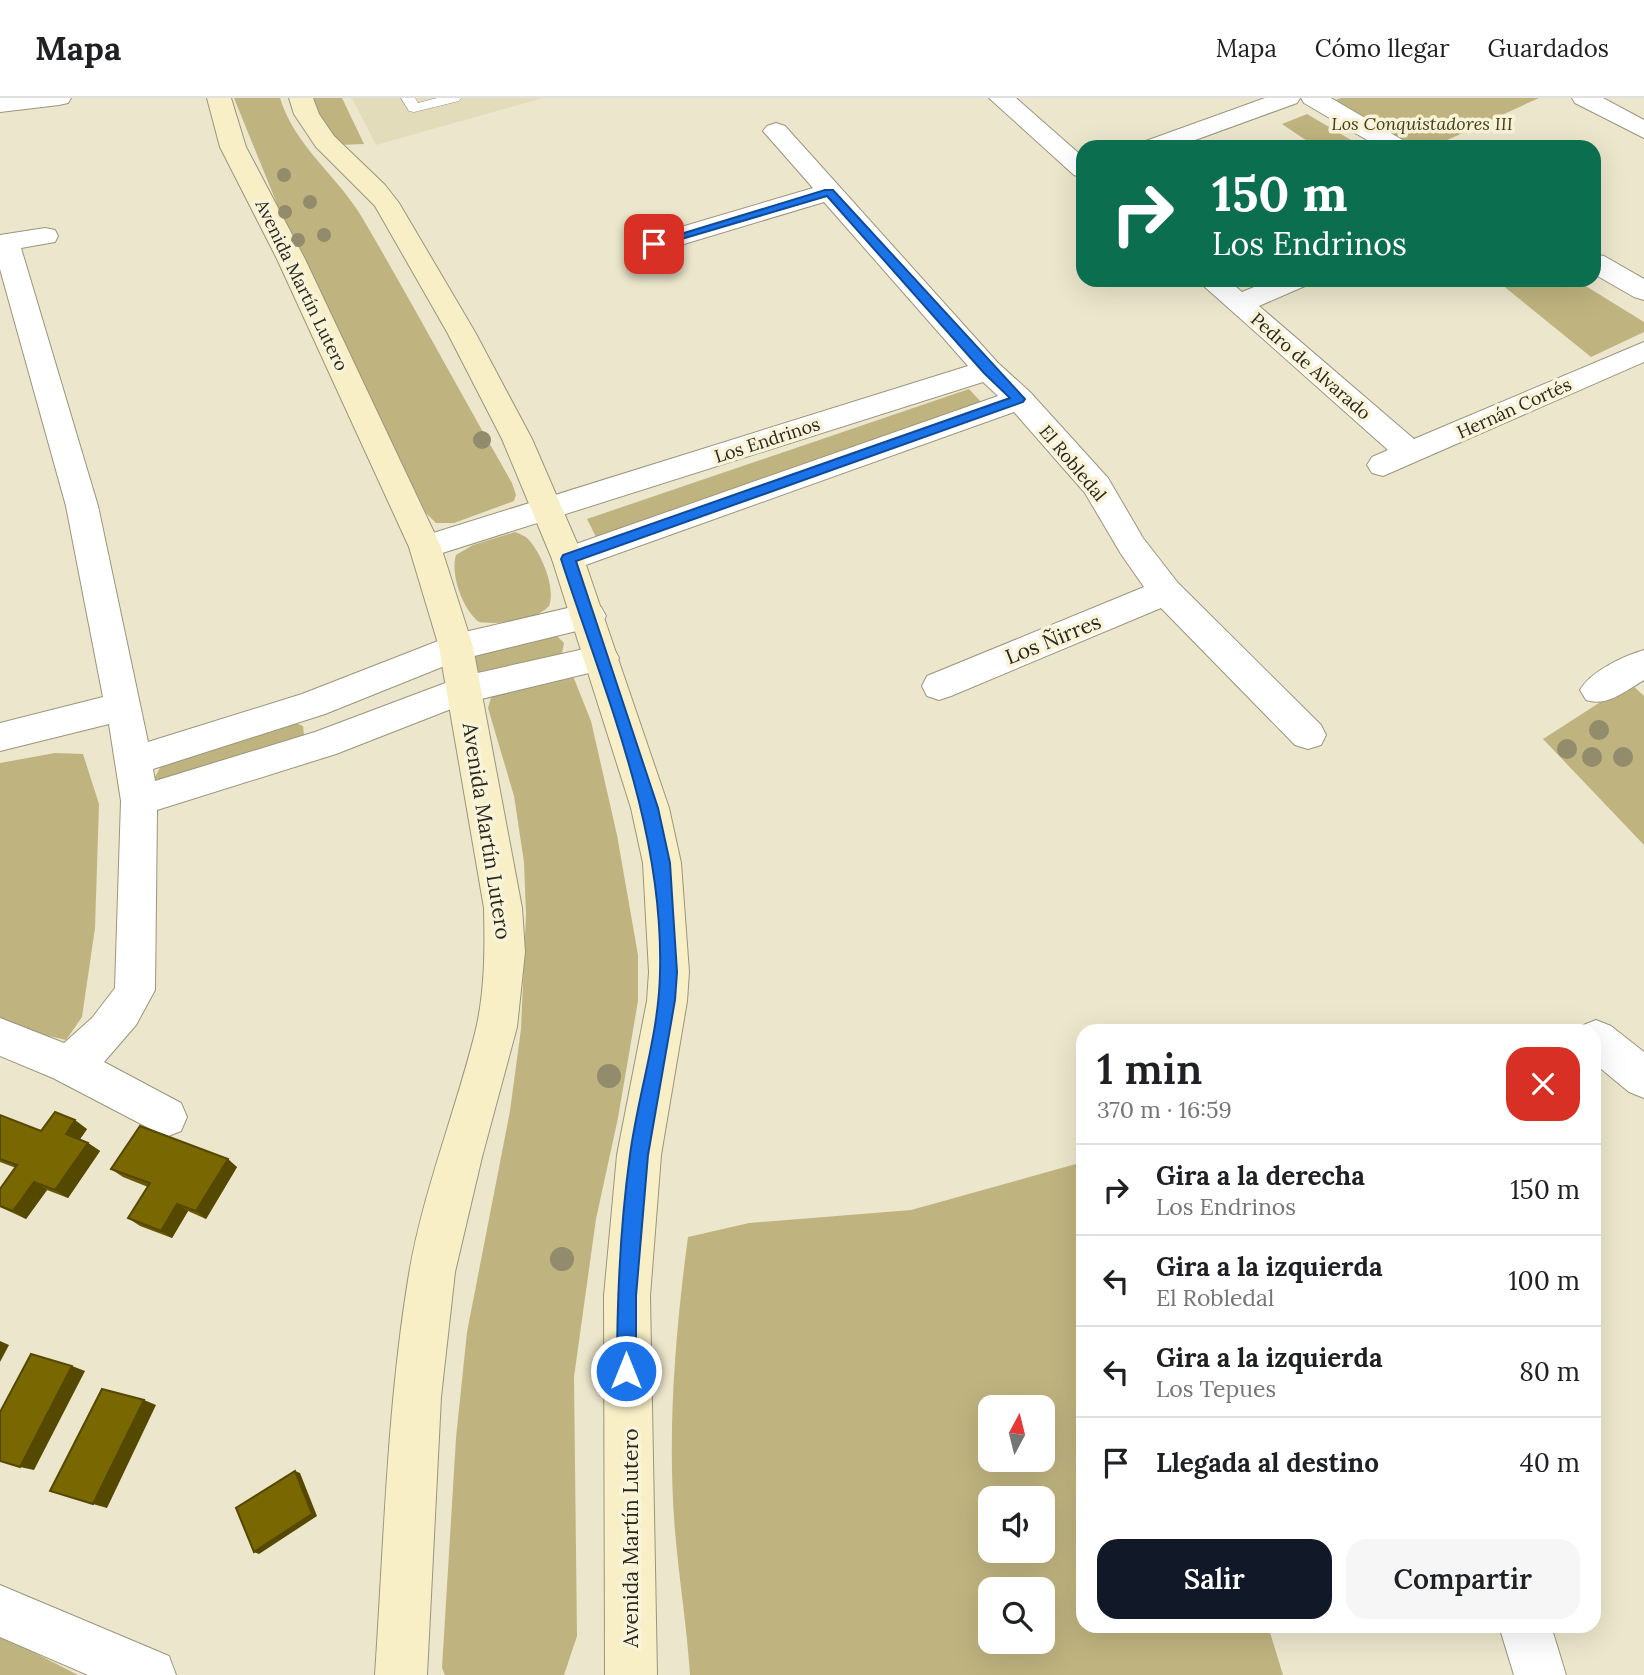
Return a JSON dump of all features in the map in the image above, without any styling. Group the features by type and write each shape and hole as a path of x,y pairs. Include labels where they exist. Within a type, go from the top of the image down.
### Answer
{"street":[{"path":"0,105 59,98"},
{"name":"Avenida Martín Lutero","path":"219,98 233,147 291,258 425,547 456,647 503,908 505,965 497,1027 460,1157 432,1272 417,1396 401,1675"},
{"name":"Avenida Martín Lutero","path":"301,98 312,125 333,149 375,188 412,246 517,439 589,616 650,808 662,863 669,972 663,1030 639,1155 627,1296 631,1675"},
{"path":"1001,98 1076,164"},
{"path":"1171,140 1288,98"},
{"path":"1313,98 1385,140"},
{"path":"1584,98 1644,130"},
{"name":"El Robledal","path":"776,131 988,370 1019,399 1097,486 1132,546 1166,592 1308,735"},
{"path":"654,244 829,192"},
{"path":"45,236 3,243 82,506 134,761 139,802 135,990 123,1013 106,1034 68,1064"},
{"path":"1601,266 1644,291"},
{"name":"Pedro de Alvarado","path":"1219,287 1411,453"},
{"path":"1240,304 1279,287"},
{"name":"Hernán Cortés","path":"1384,465 1644,351"},
{"name":"Los Endrinos","path":"547,510 988,370"},
{"path":"568,559 1019,399"},
{"path":"425,547 547,510"},
{"name":"Los Ñirres","path":"939,686 1166,592"},
{"path":"134,761 313,704 456,647 589,616"},
{"path":"139,802 323,744 464,690 602,657"},
{"path":"1598,690 1644,663"},
{"path":"313,704 323,744"},
{"path":"0,737 123,706"},
{"path":"0,1037 68,1064 166,1117"},
{"path":"1601,1043 1644,1078"},
{"path":"0,1611 150,1675"},
{"path":"1527,1633 1540,1675"}],"lane":[{"path":"408,98 414,108 454,98"}],"shaded area":[{"path":"352,98 543,98 376,145"}],"green space":[{"path":"234,98 280,98 296,132 353,203 512,483 516,495 514,501 454,523 436,523 426,513 286,226"},
{"path":"311,98 342,98 364,144 339,145 318,122"},
{"name":"Los Conquistadores III","path":"1539,98 1447,140 1401,140 1336,100"},
{"path":"1307,114 1351,140 1306,140 1282,124"},
{"path":"1505,287 1587,287 1644,322 1644,332 1591,357"},
{"path":"969,389 983,404 596,537 587,519"},
{"path":"515,532 530,541 543,563 551,590 549,606 535,615 516,621 479,622 459,592 455,572 456,555 473,545"},
{"path":"556,635 564,643 562,653 558,655 477,672 474,657 477,654"},
{"path":"573,676 591,721 617,835 638,955 638,1001 618,1118 596,1219 574,1377 577,1636 564,1675 445,1675 442,1668 456,1438 467,1332 510,1111 521,1029 526,914 524,862 514,796 488,708 492,694"},
{"path":"1630,683 1644,696 1644,845 1543,739"},
{"path":"293,722 303,726 304,735 298,744 171,784 154,779 163,762"},
{"path":"55,753 83,754 99,804 95,928 82,1017 66,1040 36,1033 0,1019 0,763"},
{"path":"1076,1164 1076,1633 1270,1633 1283,1675 690,1675 675,1531 672,1457 676,1347 688,1237 749,1223 911,1210"},
{"path":"0,1635 78,1675 0,1675"}],"building":[{"path":"55,1112 75,1120 66,1134 88,1143 55,1190 34,1182 13,1211 0,1206 0,1189 17,1165 0,1159 0,1115 41,1131"},
{"path":"140,1126 228,1159 196,1211 177,1204 161,1231 128,1218 150,1183 111,1169"},
{"path":"31,1354 72,1366 20,1467 0,1461 0,1412"},
{"path":"102,1389 144,1400 93,1504 50,1491"},
{"path":"295,1471 312,1514 254,1552 236,1508"}],"route":[{"path":"626,1371 631,1223 639,1155 663,1030 669,972 662,863 650,808 589,616 568,559 1019,399 988,370 829,192 654,244"}]}
